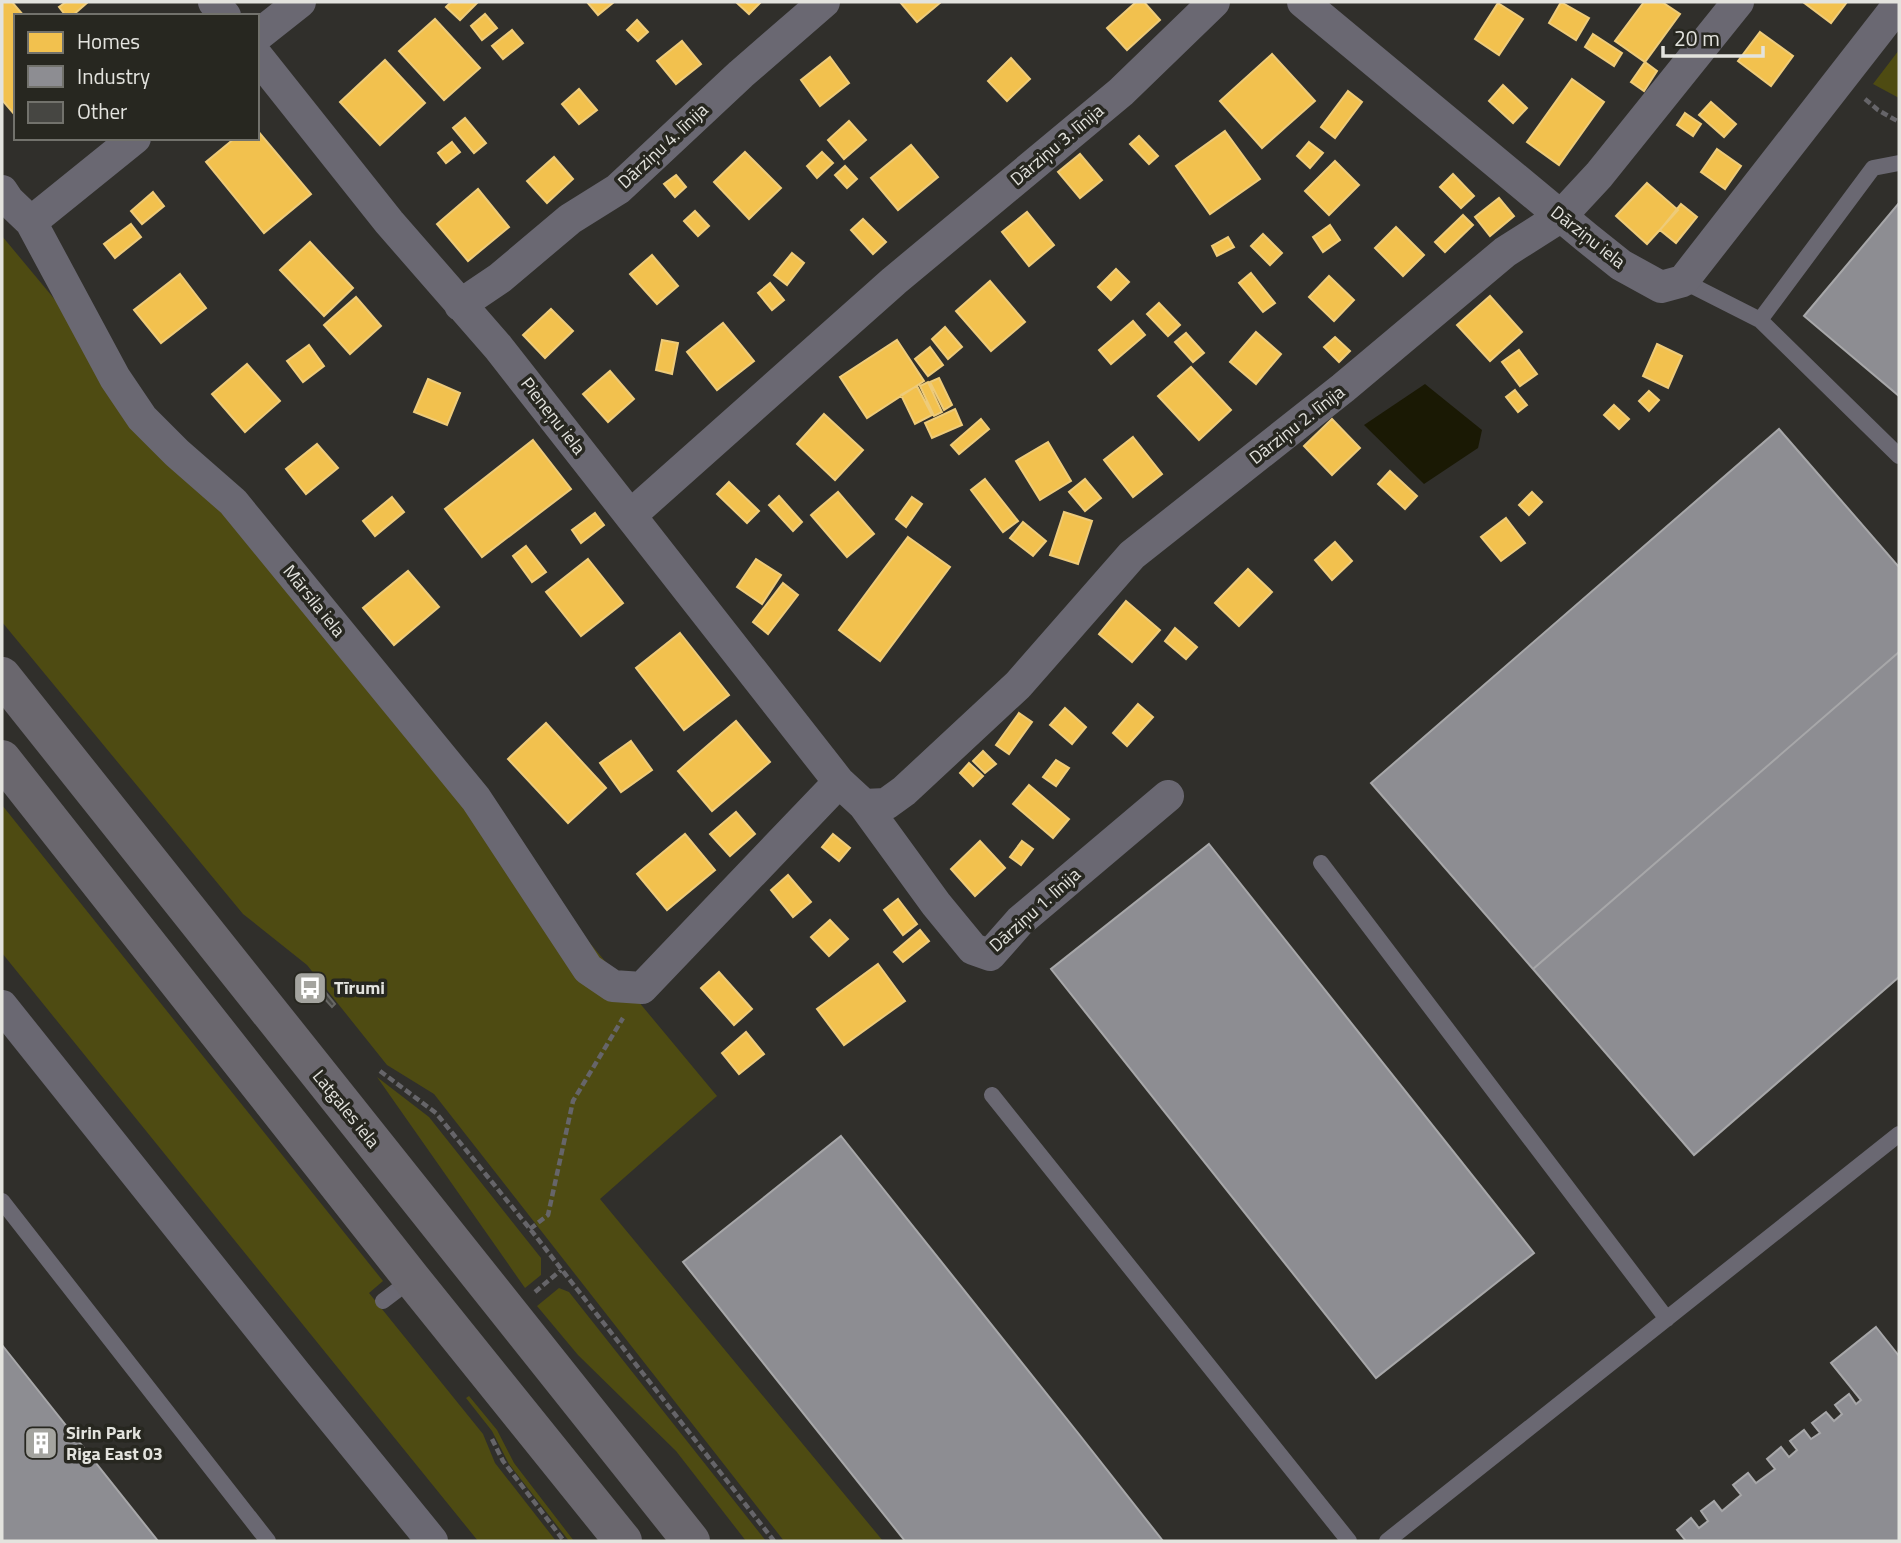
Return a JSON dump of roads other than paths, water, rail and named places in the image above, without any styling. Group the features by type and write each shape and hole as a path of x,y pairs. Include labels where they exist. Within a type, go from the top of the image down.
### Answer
{"highway":[{"name":"Latgales iela","path":"2,676 691,1541"},
{"path":"2,760 398,1290 623,1541"}],"street":[{"path":"259,34 300,2"},
{"name":"Dārziņu 4. līnija","path":"460,305 500,278 570,219 618,189 741,74 824,2"},
{"name":"Dārziņu 3. līnija","path":"631,515 894,281 1121,92 1214,2"},
{"name":"Dārziņu iela","path":"1303,2 1621,265 1661,287 1683,281"},
{"name":"Dārziņu 2. līnija","path":"864,805 886,804 904,791 1018,685 1132,555 1343,388 1505,253 1560,217 1600,175 1738,2"},
{"path":"1683,281 1899,4"},
{"name":"Pieneņu iela","path":"259,59 389,222 498,347 839,782"},
{"path":"31,222 133,140"},
{"name":"Mārsila iela","path":"2,191 31,222 115,378 142,418 233,502 476,799 589,969 612,986 642,988 839,782"},
{"path":"839,782 864,805"},
{"name":"Dārziņu 1. līnija","path":"864,805 936,904 973,949 990,955 1020,921 1168,796"},
{"path":"2,1006 432,1541"}],"lane":[{"path":"1760,320 1873,168 1899,163"},
{"path":"1683,281 1760,320 1899,456"},
{"path":"1321,863 1667,1319"},
{"path":"992,1095 1349,1541"},
{"path":"1387,1541 1899,1135"},
{"path":"2,1201 268,1541"}],"place":[{"name":"Tīrumi","path":"310,988"},
{"name":"Sirin Park Riga East 03","path":"41,1443"}]}
